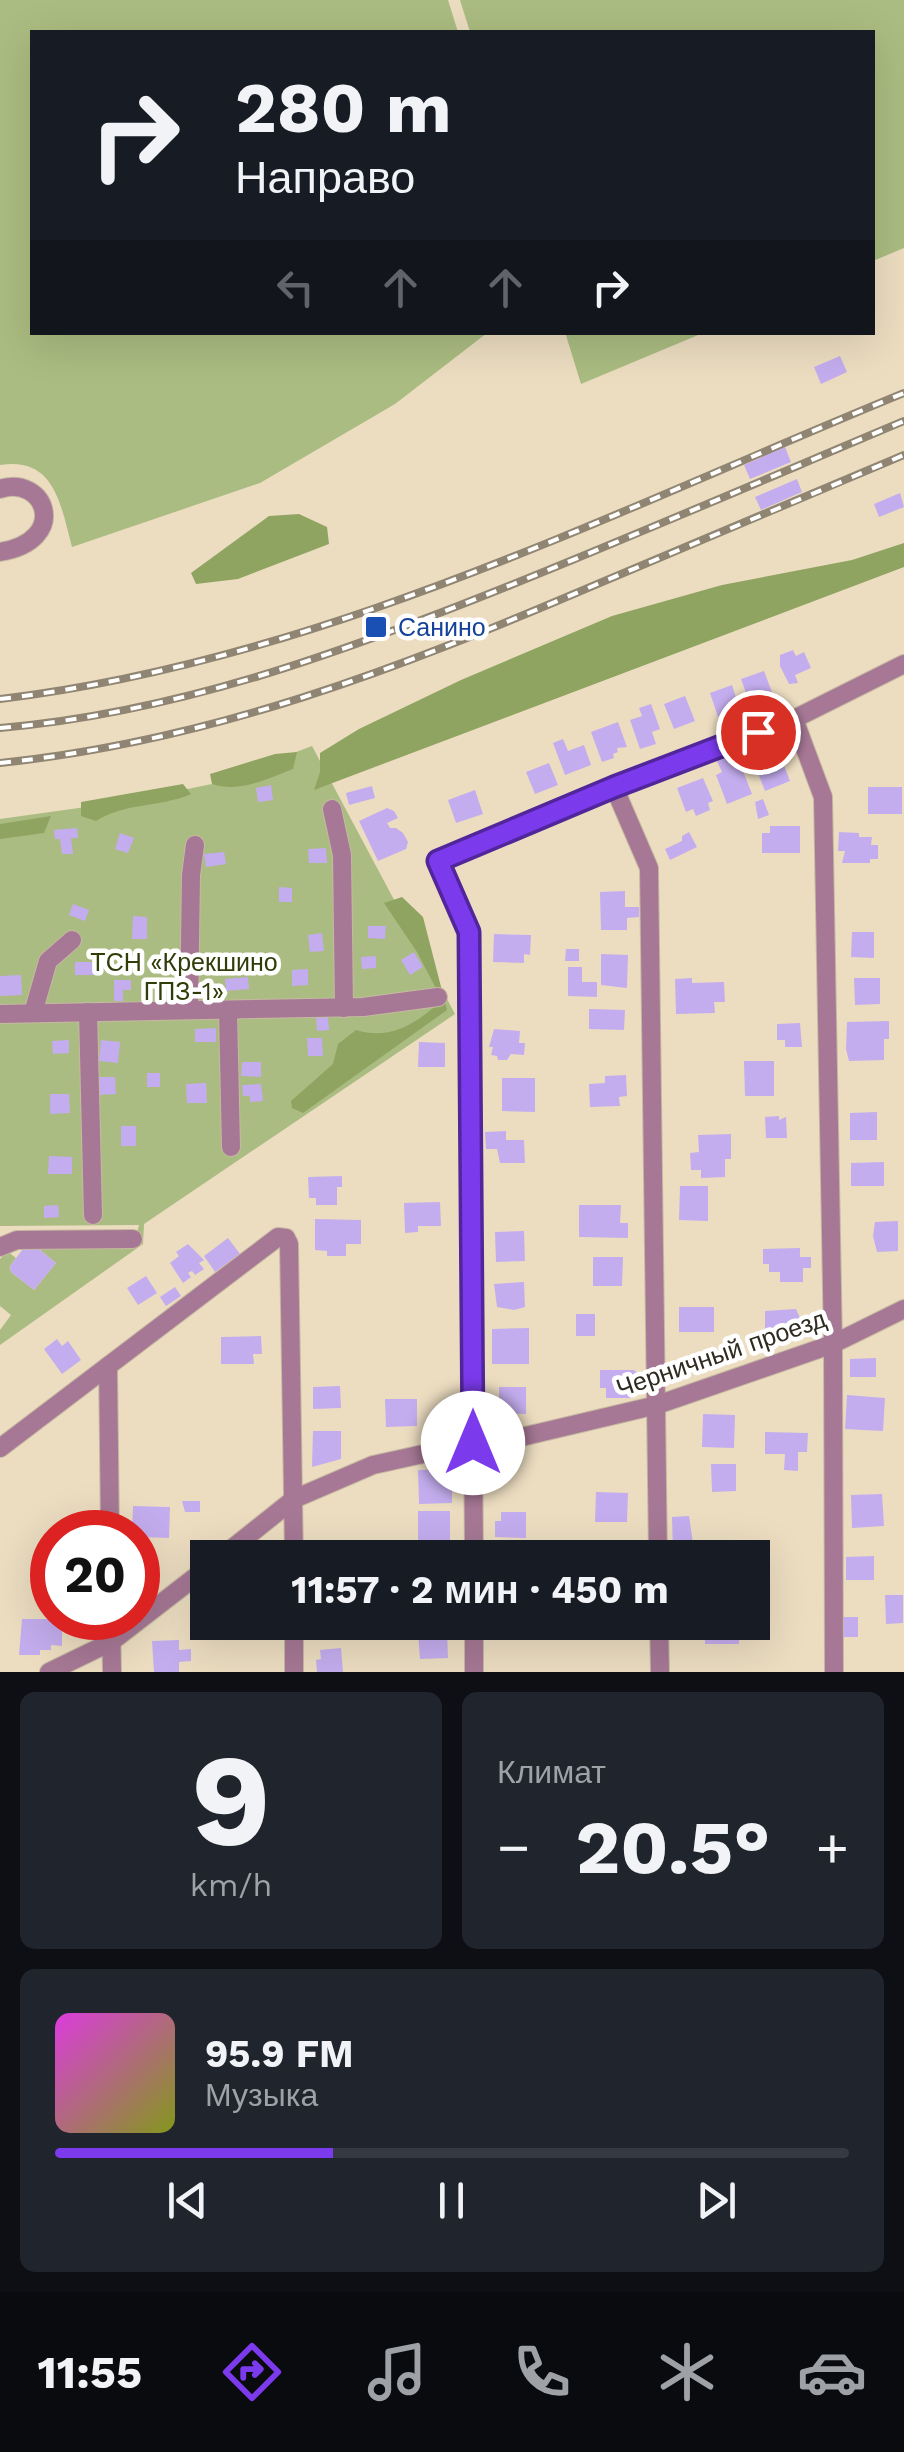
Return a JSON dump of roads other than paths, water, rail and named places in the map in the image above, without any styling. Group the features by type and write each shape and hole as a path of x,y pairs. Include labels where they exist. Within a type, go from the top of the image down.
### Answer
{"street":[{"path":"0,489 19,486 33,492 44,524 33,541 0,552"},
{"path":"474,1540 469,932 438,861 614,787 794,719 904,664"},
{"path":"794,719 823,797 833,1344 834,1672"},
{"path":"614,787 650,868 658,1540"},
{"path":"332,809 342,854 344,1008"},
{"path":"190,1009 191,875 195,844"},
{"path":"33,1013 48,960 72,940"},
{"path":"0,1014 344,1008 438,998"},
{"path":"88,1012 93,1215"},
{"path":"228,1012 231,1147"},
{"path":"0,1448 278,1238 286,1238 294,1540"},
{"path":"0,1247 17,1240 133,1239"},
{"name":"Черничный проезд","path":"243,1540 294,1499 373,1465 473,1443 513,1439 657,1405 833,1344 904,1310"},
{"path":"108,1366 110,1510"},
{"path":"49,1672 111,1642 190,1581"},
{"path":"294,1640 294,1672"},
{"path":"474,1640 474,1672"},
{"path":"659,1640 660,1672"},
{"path":"111,1642 112,1672"}],"railway":[{"path":"0,699 118,680 234,652 349,617 573,533 904,393"},
{"path":"0,728 132,709 324,655 511,585 904,421"},
{"path":"0,763 155,738 304,697 522,616 904,455"}],"place":[{"name":"Санино","path":"376,627"}],"park label":[{"name":"ТСН «Крекшино ГПЗ-1»","path":"184,976"}]}
